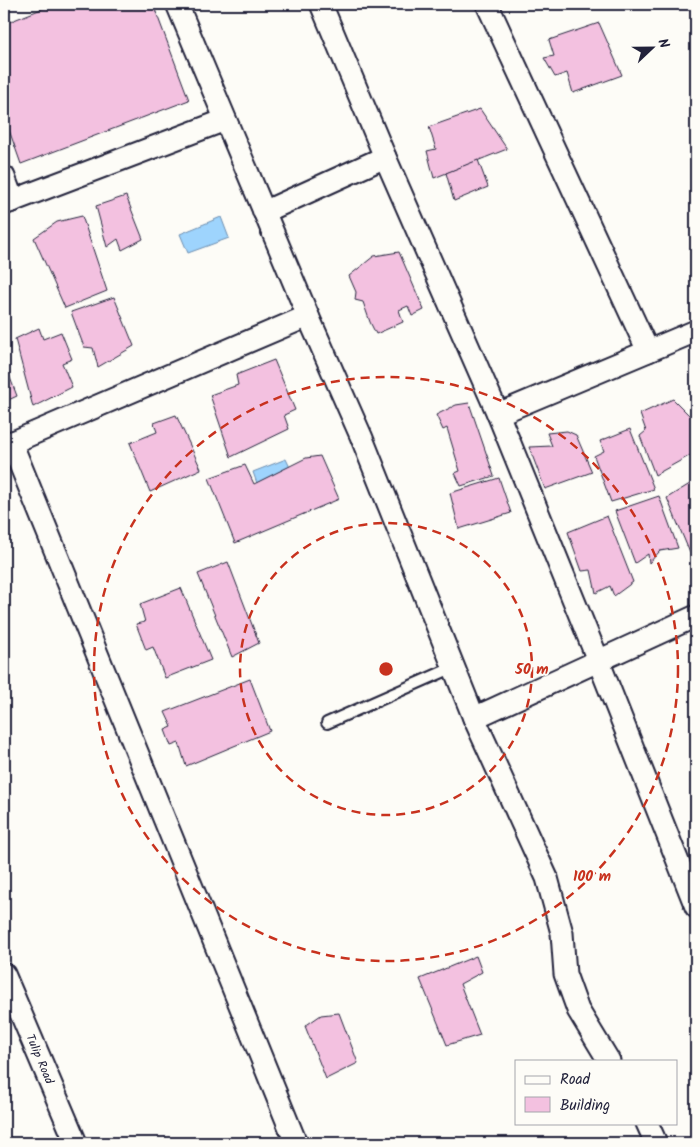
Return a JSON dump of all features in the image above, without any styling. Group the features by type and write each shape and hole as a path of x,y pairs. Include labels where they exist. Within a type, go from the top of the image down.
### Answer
{"street":[{"path":"177,4 308,316 361,436 474,718 547,878 562,933 565,974 578,1010 608,1060"},
{"path":"321,4 385,157 498,414 696,907"},
{"path":"487,4 648,351"},
{"path":"4,177 9,203 225,120"},
{"path":"264,212 385,157"},
{"path":"296,1143 8,444 308,316"},
{"path":"498,414 696,331"},
{"path":"474,718 696,616"},
{"name":"Tulip Road","path":"4,974 76,1143"},
{"path":"647,1124 656,1143"}],"lane":[{"path":"327,723 454,667"}],"water":[{"path":"221,217 229,238 188,253 180,234"},
{"path":"286,459 294,476 260,492 253,472"}],"building":[{"path":"54,4 153,4 189,100 21,164 4,116 4,24"},
{"path":"599,23 622,75 573,93 567,73 555,77 544,58 554,56 549,40"},
{"path":"480,109 507,149 434,178 427,151 436,149 429,127"},
{"path":"478,160 488,187 454,201 446,173"},
{"path":"126,196 143,239 122,250 118,239 107,247 96,206"},
{"path":"82,216 107,291 65,308 34,238 57,222"},
{"path":"399,252 424,310 412,316 408,306 399,310 403,322 376,334 363,302 355,300 356,292 349,276 374,256"},
{"path":"114,297 134,346 98,367 93,348 84,347 71,312"},
{"path":"39,328 43,339 61,332 72,359 62,363 72,387 33,407 15,339"},
{"path":"274,360 295,410 284,415 289,429 231,457 210,395 238,385 236,375"},
{"path":"4,362 17,396 4,402"},
{"path":"673,399 694,420 696,452 655,475 640,436 646,431 640,414"},
{"path":"469,403 494,476 461,486 455,473 460,471 447,428 443,430 436,415 456,405"},
{"path":"176,415 201,469 150,492 130,443 157,432 154,423"},
{"path":"630,429 654,489 611,502 594,456 604,451 600,441"},
{"path":"567,431 576,435 592,472 545,489 529,447 552,446 547,433"},
{"path":"320,456 339,499 235,543 209,478 245,465 254,484 306,458"},
{"path":"499,478 511,513 459,529 450,493"},
{"path":"696,482 696,551 690,553 667,498"},
{"path":"659,496 678,548 660,551 649,563 648,554 635,563 615,511"},
{"path":"607,516 633,582 614,596 610,586 596,593 591,570 582,571 568,532"},
{"path":"228,562 259,643 232,657 198,574"},
{"path":"181,588 211,660 165,678 153,647 146,650 136,624 145,622 140,604"},
{"path":"250,679 270,731 186,766 179,743 171,746 165,730 172,727 165,712"},
{"path":"476,956 482,972 460,984 480,1035 447,1045 420,979"},
{"path":"339,1013 358,1063 326,1079 305,1026 321,1015"},
{"path":"696,1105 696,1125 690,1108"}]}
